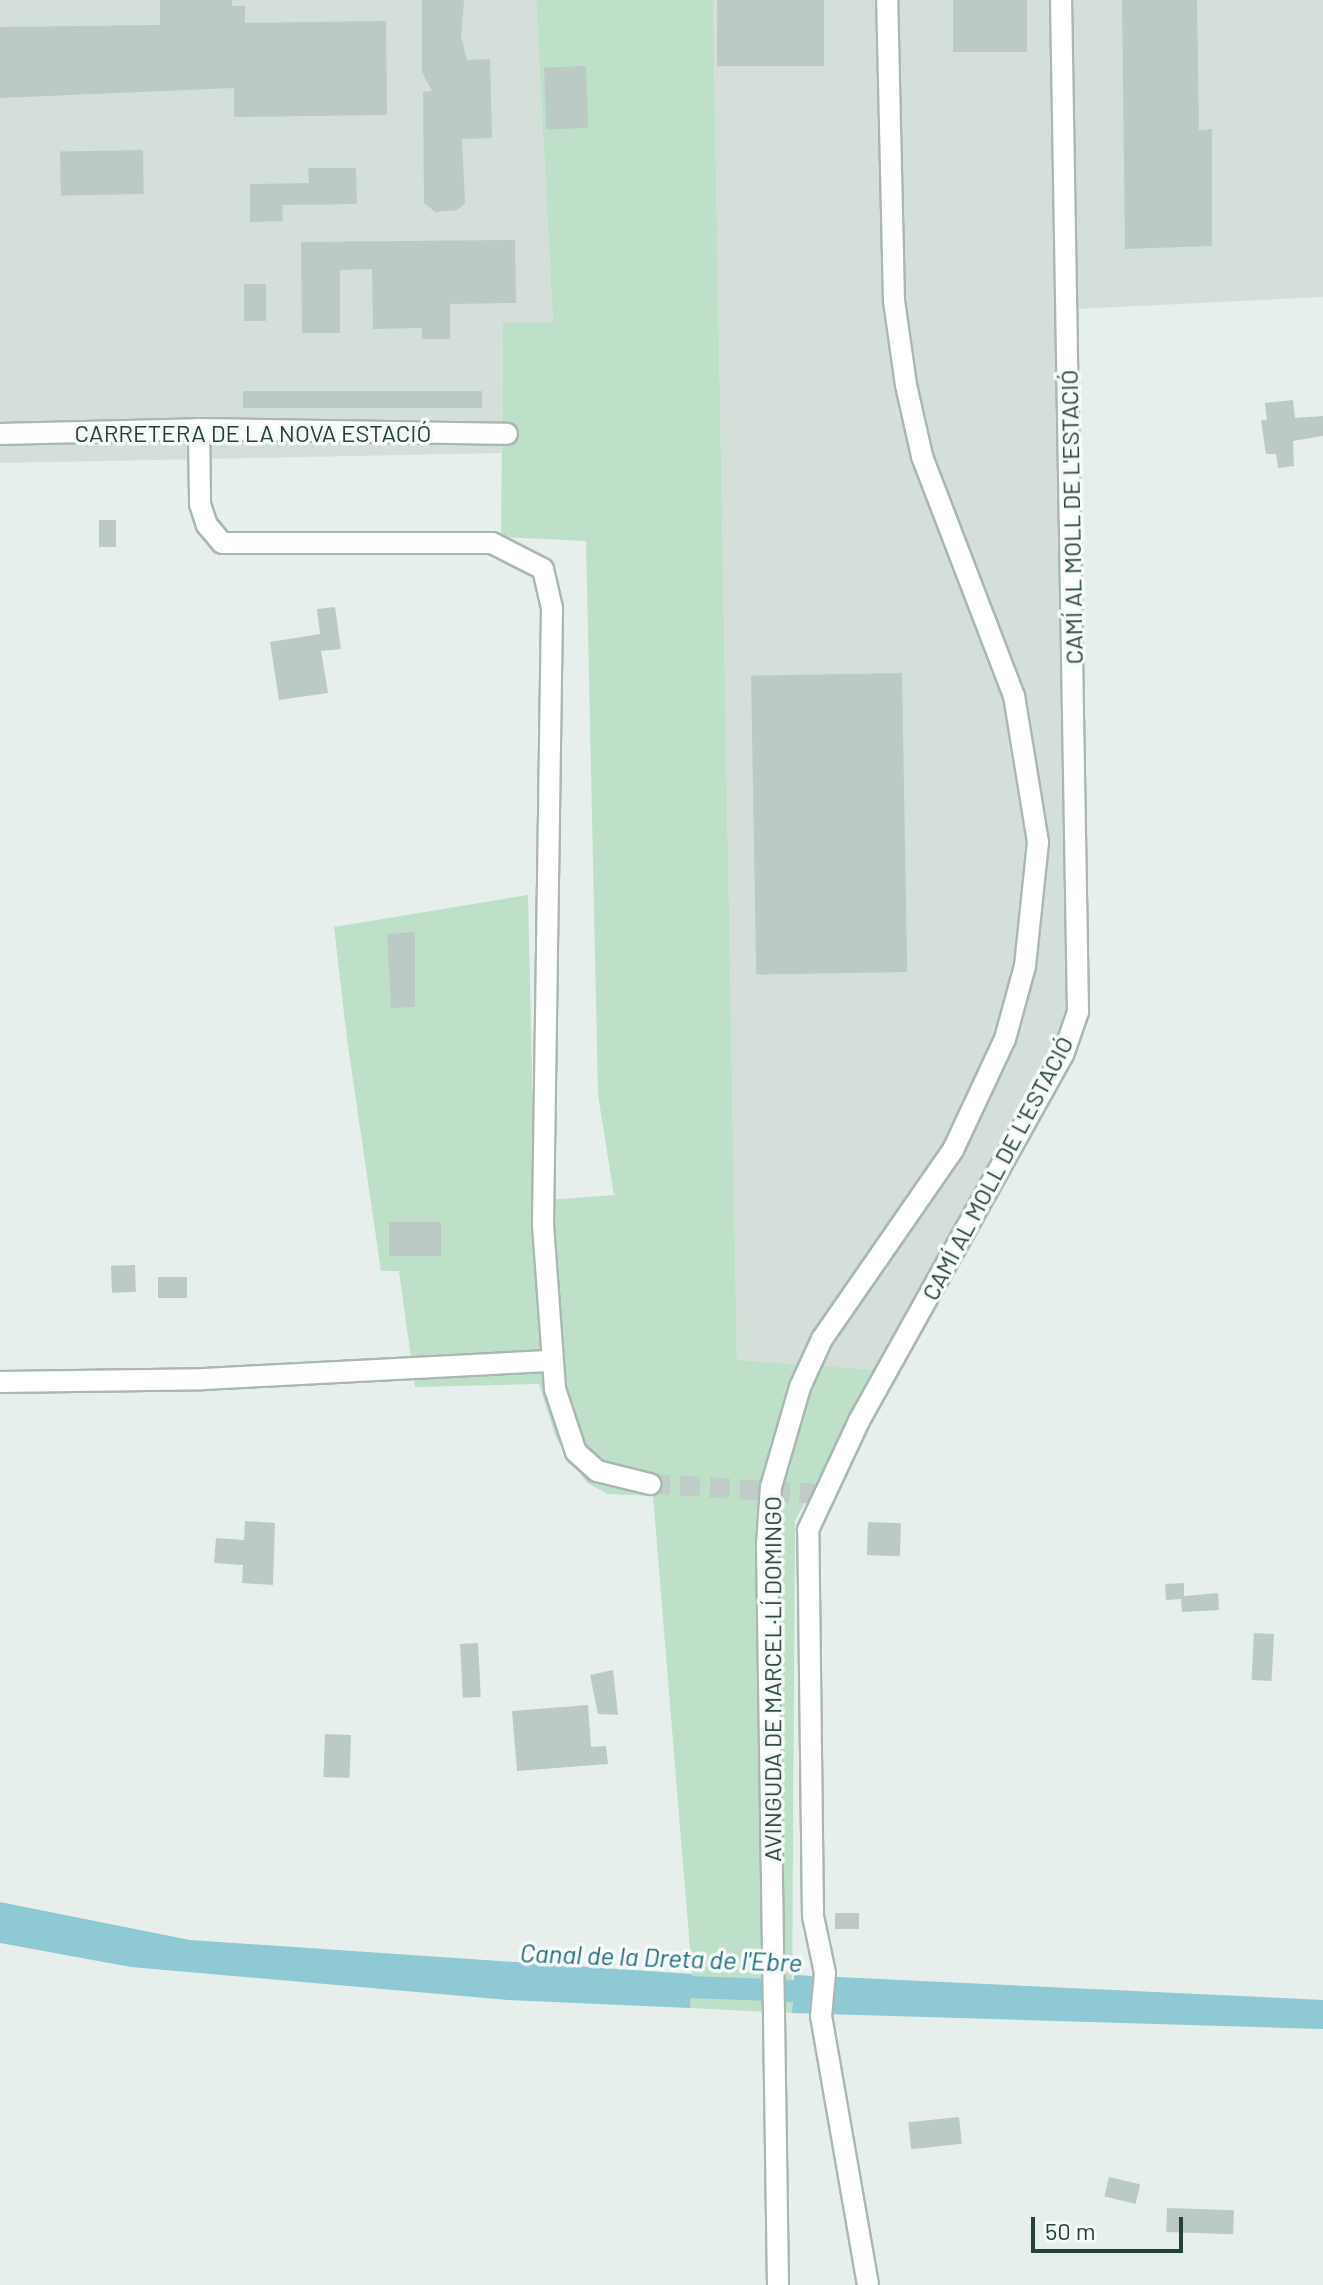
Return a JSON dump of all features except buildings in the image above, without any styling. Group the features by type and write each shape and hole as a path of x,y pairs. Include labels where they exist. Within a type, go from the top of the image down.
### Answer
{"street":[{"name":"AVINGUDA DE MARCEL·LÍ DOMINGO","path":"778,2285 767,1545 781,1448 822,1339 953,1150 1005,1039 1025,966 1038,842 1014,696 922,456 906,385 894,301 889,207 887,0"},
{"name":"CAMÍ AL MOLL DE L'ESTACIÓ","path":"868,2285 821,2017 825,1973 813,1916 810,1864 808,1530 859,1421 1063,1055 1078,1012 1061,0"},
{"name":"CARRETERA DE LA NOVA ESTACIÓ","path":"0,434 199,429 507,434"},
{"path":"199,429 200,504 207,525 222,543 492,543 543,569 552,608 543,1225 555,1389 576,1452 597,1471 650,1484"},
{"path":"0,1382 204,1379 553,1361"}],"shaded area":[{"path":"0,0 536,0 553,323 503,324 501,453 0,463"},
{"path":"713,0 1323,0 1323,297 1055,310 1068,1014 876,1370 737,1361"}],"green space":[{"path":"536,0 713,0 737,1360 876,1370 795,1521 792,2013 690,2008 692,1974 653,1496 608,1494 587,1483 556,1438 539,1384 415,1387 399,1271 381,1271 347,1039 334,927 528,895 535,1201 614,1195 598,1095 586,541 501,537 503,323 553,323"}],"water":[{"path":"0,1902 190,1940 692,1974 690,2008 508,2000 131,1967 0,1943"},
{"path":"794,1975 1323,2000 1323,2029 792,2013"}],"waterway":[{"name":"Canal de la Dreta de l'Ebre","path":"661,1986 822,1992"}],"tunnel":[{"path":"650,1484 822,1494"}]}
